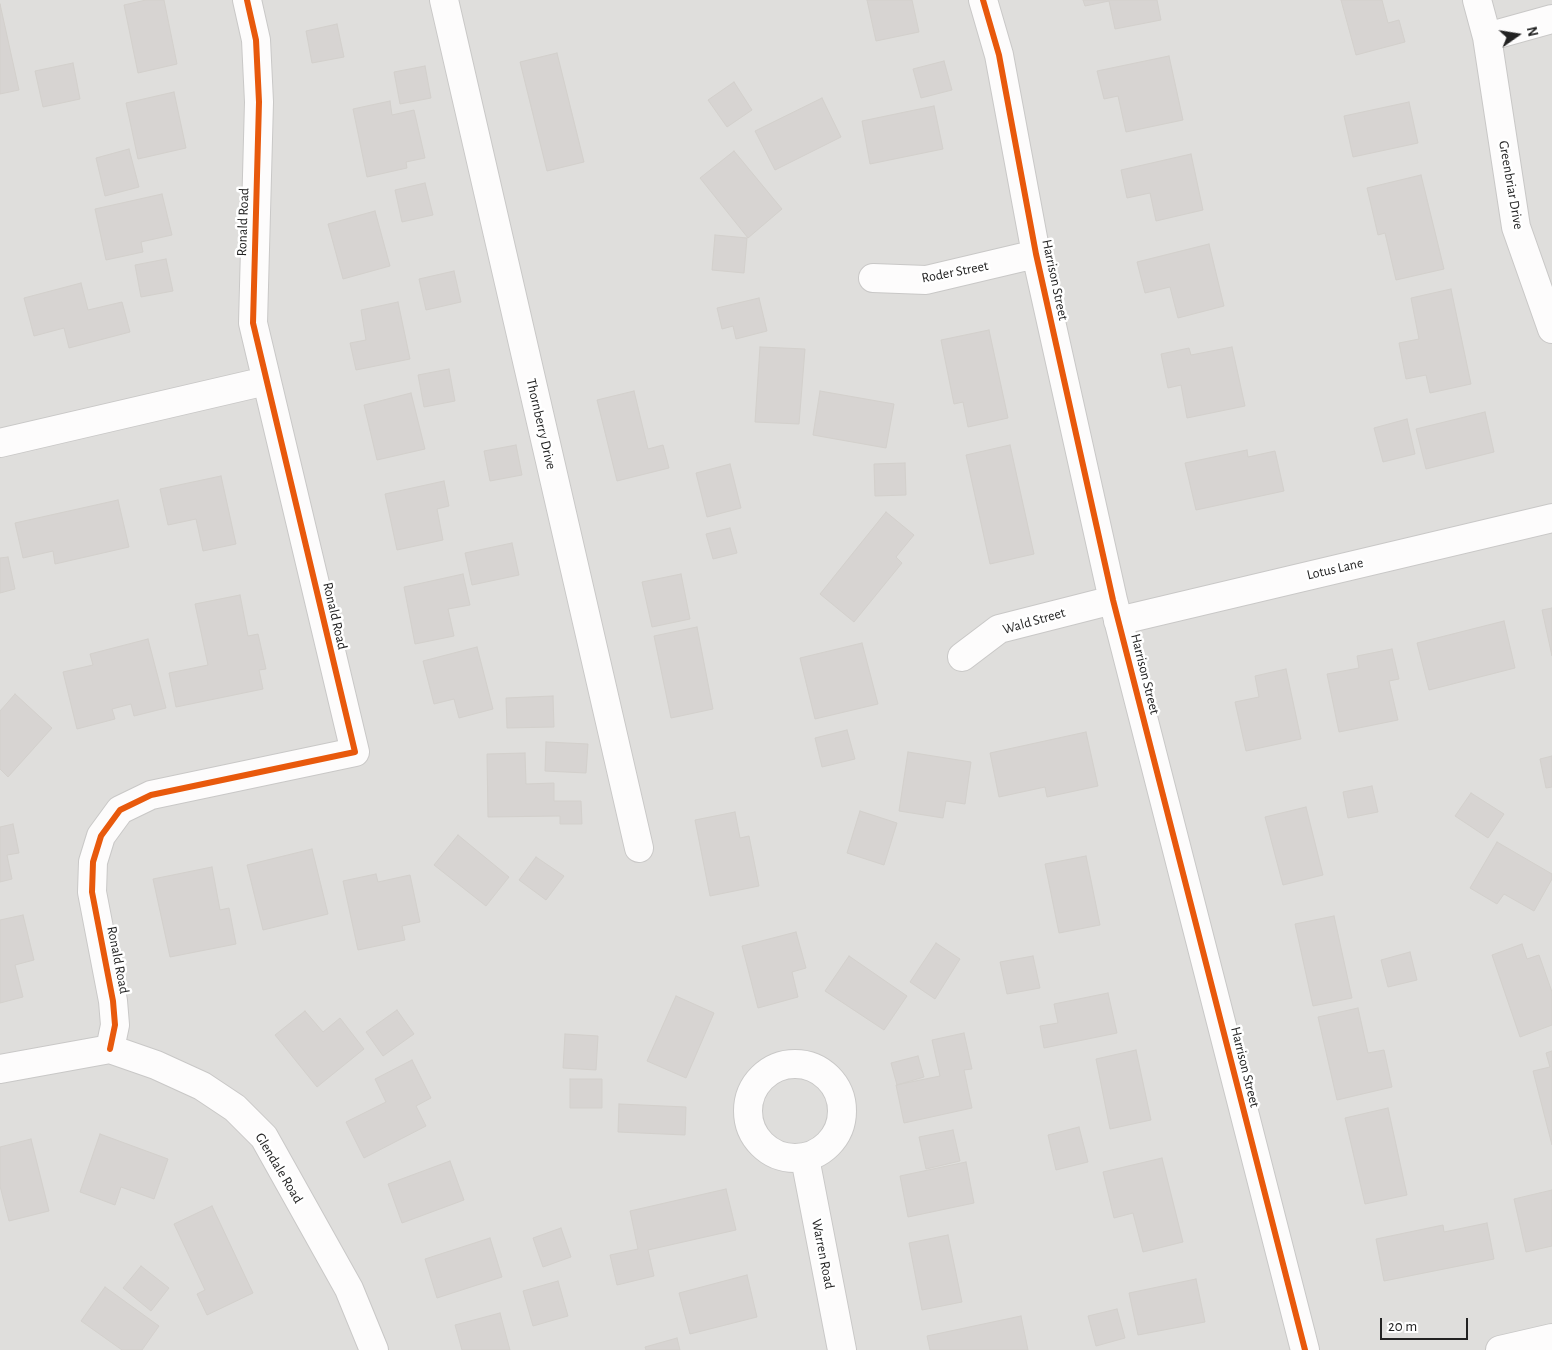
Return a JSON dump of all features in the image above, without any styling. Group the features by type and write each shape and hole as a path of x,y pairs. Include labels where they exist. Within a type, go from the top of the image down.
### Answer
{"street":[{"name":"Ronald Road","path":"110,1050 115,1025 113,1002 92,892 92,862 102,836 120,810 151,795 355,752 253,324 259,102 256,40 247,0"},
{"name":"Thornberry Drive","path":"444,0 639,848"},
{"name":"Harrison Street","path":"983,0 999,55 1036,254 1115,610 1305,1350"},
{"name":"Greenbriar Drive","path":"1477,0 1487,37 1516,227 1552,329"},
{"path":"1487,37 1552,19"},
{"name":"Roder Street","path":"873,278 926,280 1036,254"},
{"path":"0,443 266,381"},
{"name":"Lotus Lane","path":"1115,610 1552,518"},
{"name":"Wald Street","path":"962,657 999,629 1115,610"},
{"name":"Glendale Road","path":"0,1069 110,1050 156,1065 202,1086 235,1108 264,1137 349,1289 374,1350"},
{"name":"Warren Road","path":"805,1158 842,1350"},
{"path":"1500,1350 1552,1338"}],"shaded area":[{"path":"0,0 1552,0 1552,1350 0,1350"}],"building":[{"path":"146,0 164,0 177,64 138,73 124,5"},
{"path":"867,0 912,0 919,32 876,41"},
{"path":"1083,0 1157,0 1161,20 1115,29 1109,1 1085,6"},
{"path":"1341,0 1382,0 1388,23 1399,20 1405,42 1356,55"},
{"path":"0,4 19,90 0,94"},
{"path":"337,24 344,57 312,63 306,31"},
{"path":"557,53 584,162 547,171 520,62"},
{"path":"1169,56 1183,120 1126,132 1118,96 1104,99 1097,71"},
{"path":"944,61 952,90 921,98 913,69"},
{"path":"73,63 80,99 43,107 35,71"},
{"path":"425,66 431,98 400,104 394,72"},
{"path":"734,82 752,110 727,127 708,100"},
{"path":"174,92 186,148 138,159 126,103"},
{"path":"822,98 841,137 775,170 755,131"},
{"path":"390,101 392,115 414,110 425,158 406,162 407,168 367,177 353,109"},
{"path":"1409,102 1418,143 1353,157 1344,116"},
{"path":"934,106 943,149 870,164 862,121"},
{"path":"129,149 139,187 105,196 96,158"},
{"path":"734,151 782,209 748,238 700,178"},
{"path":"1191,154 1203,210 1156,221 1150,193 1127,198 1121,170"},
{"path":"1421,175 1444,269 1396,280 1385,233 1378,235 1367,188"},
{"path":"425,183 433,215 402,222 395,190"},
{"path":"162,194 172,235 141,242 143,252 106,260 95,209"},
{"path":"375,211 390,266 343,279 328,224"},
{"path":"715,235 747,238 744,273 712,270"},
{"path":"1209,244 1224,306 1178,318 1170,287 1145,293 1137,262"},
{"path":"166,259 173,291 141,297 135,265"},
{"path":"454,271 461,302 426,310 419,279"},
{"path":"81,283 88,310 122,302 130,332 69,348 64,328 34,336 24,298"},
{"path":"1451,289 1471,384 1430,393 1426,375 1406,379 1399,343 1419,339 1411,298"},
{"path":"759,298 767,331 736,339 733,326 722,329 717,308"},
{"path":"398,302 410,359 356,370 350,343 366,340 361,310"},
{"path":"989,330 1008,418 968,427 963,402 954,404 941,340"},
{"path":"760,347 805,349 799,424 755,422"},
{"path":"1232,347 1245,406 1187,418 1181,385 1168,388 1161,354 1189,348 1191,355"},
{"path":"449,369 455,401 424,407 418,375"},
{"path":"634,391 648,449 663,445 669,468 617,481 597,400"},
{"path":"820,391 894,404 886,448 813,435"},
{"path":"411,393 425,449 377,460 364,405"},
{"path":"1485,412 1494,452 1426,469 1416,429"},
{"path":"1407,419 1415,454 1383,462 1374,428"},
{"path":"516,445 522,475 490,481 484,451"},
{"path":"1010,445 1034,554 990,564 966,455"},
{"path":"1247,450 1248,457 1275,451 1284,491 1196,510 1185,463"},
{"path":"905,463 906,495 875,496 874,464"},
{"path":"730,464 741,508 707,517 696,473"},
{"path":"221,476 236,544 203,551 196,519 168,525 160,489"},
{"path":"444,481 449,506 437,509 443,540 397,550 385,494"},
{"path":"118,500 129,547 55,564 53,551 23,558 15,523"},
{"path":"886,512 914,535 896,557 902,563 854,622 820,594"},
{"path":"730,528 737,553 713,559 706,534"},
{"path":"512,543 519,575 472,585 465,553"},
{"path":"8,557 15,589 0,593 0,558"},
{"path":"463,574 470,605 448,609 454,636 415,644 404,587"},
{"path":"681,574 690,619 652,627 642,582"},
{"path":"240,595 248,636 258,634 266,669 259,670 263,689 176,707 169,673 208,665 195,604"},
{"path":"1552,608 1552,656 1542,610"},
{"path":"1504,621 1515,668 1429,690 1417,643"},
{"path":"697,627 713,709 671,718 654,636"},
{"path":"148,639 166,708 134,716 131,704 112,709 115,719 77,729 63,672 93,665 90,654"},
{"path":"862,643 878,704 815,719 800,658"},
{"path":"477,647 493,709 459,718 454,699 434,704 423,661"},
{"path":"1392,649 1399,679 1389,681 1398,720 1339,732 1327,674 1359,668 1357,656"},
{"path":"1286,669 1301,739 1246,751 1235,702 1259,697 1255,676"},
{"path":"15,694 52,728 8,777 0,769 0,711"},
{"path":"553,696 554,727 507,728 506,698"},
{"path":"847,730 855,759 822,767 815,738"},
{"path":"1086,732 1098,786 1047,797 1045,787 999,797 990,753"},
{"path":"546,742 588,744 586,773 545,771"},
{"path":"908,752 971,762 965,804 946,801 943,818 899,811"},
{"path":"525,753 526,784 554,783 554,801 581,801 582,824 560,824 560,816 488,817 487,754"},
{"path":"1552,756 1552,787 1546,788 1540,759"},
{"path":"1372,786 1378,812 1348,818 1343,792"},
{"path":"1471,793 1504,814 1488,838 1455,816"},
{"path":"1306,807 1323,875 1283,885 1265,817"},
{"path":"860,811 897,823 884,865 847,853"},
{"path":"735,812 740,838 749,836 759,886 710,896 695,820"},
{"path":"13,824 19,853 7,855 12,879 0,882 0,827"},
{"path":"458,835 509,877 486,906 434,865"},
{"path":"1497,842 1552,874 1552,879 1534,911 1504,894 1497,904 1470,888"},
{"path":"312,849 328,914 263,930 247,865"},
{"path":"1086,856 1100,925 1059,933 1045,864"},
{"path":"536,857 564,876 546,900 519,880"},
{"path":"212,867 220,910 229,908 236,944 170,957 153,879"},
{"path":"376,874 378,882 410,875 420,922 402,926 405,940 358,950 343,881"},
{"path":"23,915 34,960 15,965 23,997 0,1003 0,920"},
{"path":"1334,916 1352,998 1313,1006 1295,924"},
{"path":"796,932 806,968 792,972 798,997 758,1008 742,946"},
{"path":"936,943 960,959 935,999 910,982"},
{"path":"1522,944 1527,959 1539,955 1552,992 1552,1025 1520,1037 1492,955"},
{"path":"1410,952 1417,980 1388,987 1381,960"},
{"path":"849,956 907,996 884,1030 825,991"},
{"path":"1033,956 1040,988 1007,994 1000,962"},
{"path":"1108,993 1117,1033 1044,1048 1040,1026 1058,1023 1054,1004"},
{"path":"676,996 714,1013 686,1078 647,1061"},
{"path":"1358,1008 1368,1053 1384,1050 1392,1087 1337,1100 1318,1017"},
{"path":"397,1010 414,1034 383,1056 366,1032"},
{"path":"305,1011 323,1032 340,1018 364,1049 317,1087 275,1035"},
{"path":"964,1033 972,1069 964,1070 972,1108 904,1123 896,1085 940,1076 932,1040"},
{"path":"565,1034 598,1036 596,1070 563,1068"},
{"path":"1136,1050 1151,1120 1110,1129 1096,1059"},
{"path":"1552,1051 1552,1145 1533,1071 1550,1067 1546,1053"},
{"path":"918,1056 924,1077 897,1085 891,1063"},
{"path":"412,1060 431,1098 416,1106 426,1126 364,1158 346,1122 386,1102 375,1079"},
{"path":"570,1079 602,1079 602,1108 570,1108"},
{"path":"619,1104 686,1107 685,1135 618,1132"},
{"path":"1388,1108 1407,1195 1365,1204 1345,1118"},
{"path":"1079,1127 1088,1162 1056,1170 1048,1135"},
{"path":"953,1130 960,1161 926,1169 919,1137"},
{"path":"100,1134 168,1159 154,1199 121,1187 115,1205 80,1192"},
{"path":"31,1139 49,1211 9,1221 0,1186 0,1147"},
{"path":"1162,1158 1183,1242 1143,1252 1133,1213 1114,1218 1103,1172"},
{"path":"450,1161 464,1200 402,1223 388,1184"},
{"path":"966,1162 974,1203 908,1217 900,1176"},
{"path":"726,1189 736,1230 648,1250 654,1276 617,1285 610,1255 638,1249 630,1211"},
{"path":"1552,1190 1552,1246 1526,1252 1514,1199"},
{"path":"212,1206 253,1293 207,1315 197,1294 205,1290 174,1224"},
{"path":"1487,1223 1494,1259 1384,1281 1376,1239 1443,1225 1444,1232"},
{"path":"561,1228 571,1257 543,1267 533,1238"},
{"path":"948,1235 962,1302 922,1310 909,1243"},
{"path":"490,1238 502,1277 437,1298 425,1259"},
{"path":"141,1266 169,1288 151,1311 123,1288"},
{"path":"747,1275 757,1317 690,1334 679,1293"},
{"path":"1196,1279 1205,1322 1138,1335 1129,1293"},
{"path":"558,1281 568,1316 533,1326 523,1291"},
{"path":"105,1287 159,1326 142,1350 122,1350 81,1321"},
{"path":"1117,1309 1125,1338 1096,1346 1088,1316"},
{"path":"500,1313 510,1350 462,1350 455,1325"},
{"path":"1021,1316 1028,1350 930,1350 927,1336"},
{"path":"677,1338 680,1350 646,1350 645,1347"}],"cycle path":[{"path":"110,1049 115,1025 113,1001 92,892 93,862 101,836 120,810 151,795 355,752 253,323 259,102 256,40 247,0"},
{"path":"983,0 999,55 1036,254 1113,600 1305,1350"}]}
